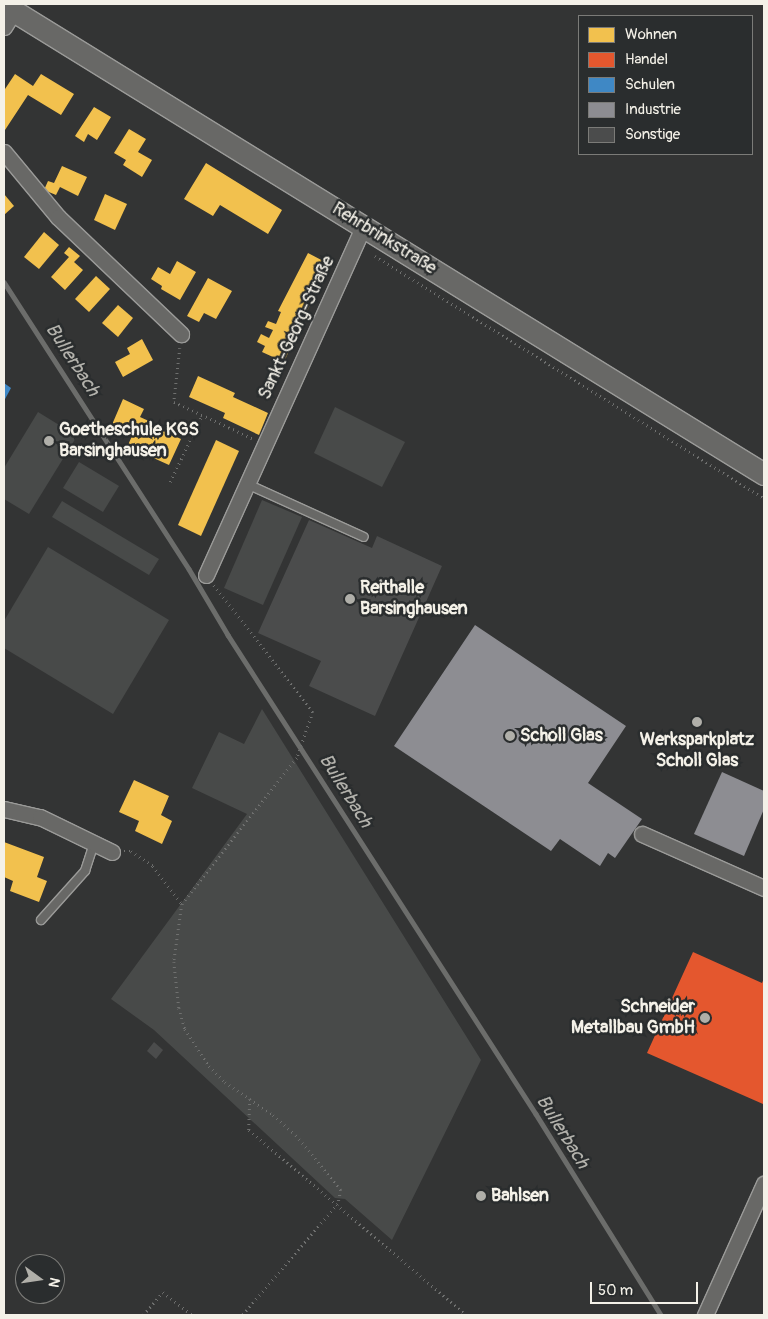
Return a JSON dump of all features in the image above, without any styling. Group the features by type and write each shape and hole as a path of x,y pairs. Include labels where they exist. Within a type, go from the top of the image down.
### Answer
{"main road":[{"name":"Rehrbrinkstraße","path":"7,14 360,234 764,474"}],"street":[{"path":"4,152 58,217 181,334"},
{"name":"Sankt-Georg-Straße","path":"206,575 360,234"},
{"path":"4,809 40,817 112,852"},
{"path":"642,834 764,888"},
{"path":"706,1315 764,1184"}],"lane":[{"path":"246,484 364,537"},
{"path":"41,920 85,871 94,843"}],"path":[{"path":"360,234 383,263 764,498"},
{"path":"181,334 174,402 264,444"},
{"path":"170,482 202,415"},
{"path":"206,575 313,712 297,758 182,904 174,962 178,1008 185,1029 209,1066 225,1082 250,1099 296,1136 318,1160 341,1190 338,1204 243,1315"},
{"path":"112,852 131,851 142,857 153,866 182,904"},
{"path":"250,1099 249,1130 466,1315"},
{"path":"143,1315 163,1292 192,1315"}],"shaded area":[{"path":"335,407 405,442 382,487 314,453"},
{"path":"38,412 77,436 29,514 4,499 4,468"},
{"path":"79,462 119,486 103,512 63,488"},
{"path":"262,500 302,517 263,605 224,588"},
{"path":"62,501 159,559 149,575 52,517"},
{"path":"48,547 169,620 113,714 4,648 4,621"},
{"path":"262,709 481,1060 392,1240 345,1199 335,1198 154,1030 111,999 247,814 192,788 219,732 244,744"}],"building: Wohnen":[{"path":"15,74 33,86 41,74 74,94 61,115 28,95 5,130 4,88"},
{"path":"94,107 111,117 97,140 88,134 84,142 75,136"},
{"path":"129,129 146,139 138,152 152,160 142,177 123,165 126,160 114,153"},
{"path":"206,163 282,210 268,234 220,205 213,216 184,199"},
{"path":"62,166 87,177 78,196 60,187 56,195 44,190 48,181 54,183"},
{"path":"4,194 14,206 4,215"},
{"path":"105,194 127,204 115,230 94,220"},
{"path":"44,232 59,245 39,269 24,257"},
{"path":"69,247 80,256 74,262 83,270 65,290 51,277 69,257 64,253"},
{"path":"308,253 329,264 284,362 262,352 265,346 257,342 261,334 269,338 273,330 265,327 268,321 276,324 281,312 278,311"},
{"path":"177,261 196,272 180,300 161,289 162,286 151,279 158,267 170,274"},
{"path":"96,276 110,289 89,312 75,299"},
{"path":"208,278 232,291 216,319 204,313 199,322 187,316"},
{"path":"118,305 133,318 118,337 102,323"},
{"path":"142,339 153,360 123,377 115,362 130,354 127,348"},
{"path":"198,376 235,393 233,397 268,413 259,435 223,418 225,413 189,397"},
{"path":"123,399 144,409 140,417 151,422 150,425 181,439 169,465 128,445 132,436 111,427"},
{"path":"216,440 239,451 201,536 178,525"},
{"path":"134,780 169,796 161,815 172,821 162,844 135,831 139,821 119,812"},
{"path":"4,842 44,857 37,877 47,881 39,902 10,891 13,881 4,877"}],"building: Handel":[{"name":"Schneider Metallbau GmbH","path":"693,952 762,983 764,978 763,1104 647,1053"}],"building: Schulen":[{"path":"4,383 11,388 4,401"}],"building: Industrie":[{"name":"Scholl Glas","path":"475,625 626,726 588,783 642,819 615,858 608,853 600,866 560,839 551,851 394,746"},
{"path":"722,772 764,791 764,809 744,856 694,834"}],"building: Sonstige":[{"name":"Reithalle Barsinghausen","path":"309,520 372,548 377,536 442,566 375,716 309,686 321,661 258,633"},
{"path":"154,1042 163,1050 156,1059 147,1051"}],"waterway":[{"name":"Bullerbach","path":"4,282 536,1114 661,1315"}],"place":[{"name":"Goetheschule KGS Barsinghausen","path":"49,441"},
{"name":"Reithalle Barsinghausen","path":"350,599"},
{"name":"Werksparkplatz Scholl Glas","path":"697,722"},
{"name":"Scholl Glas","path":"510,736"},
{"name":"Schneider Metallbau GmbH","path":"705,1018"},
{"name":"Bahlsen","path":"481,1196"}]}
